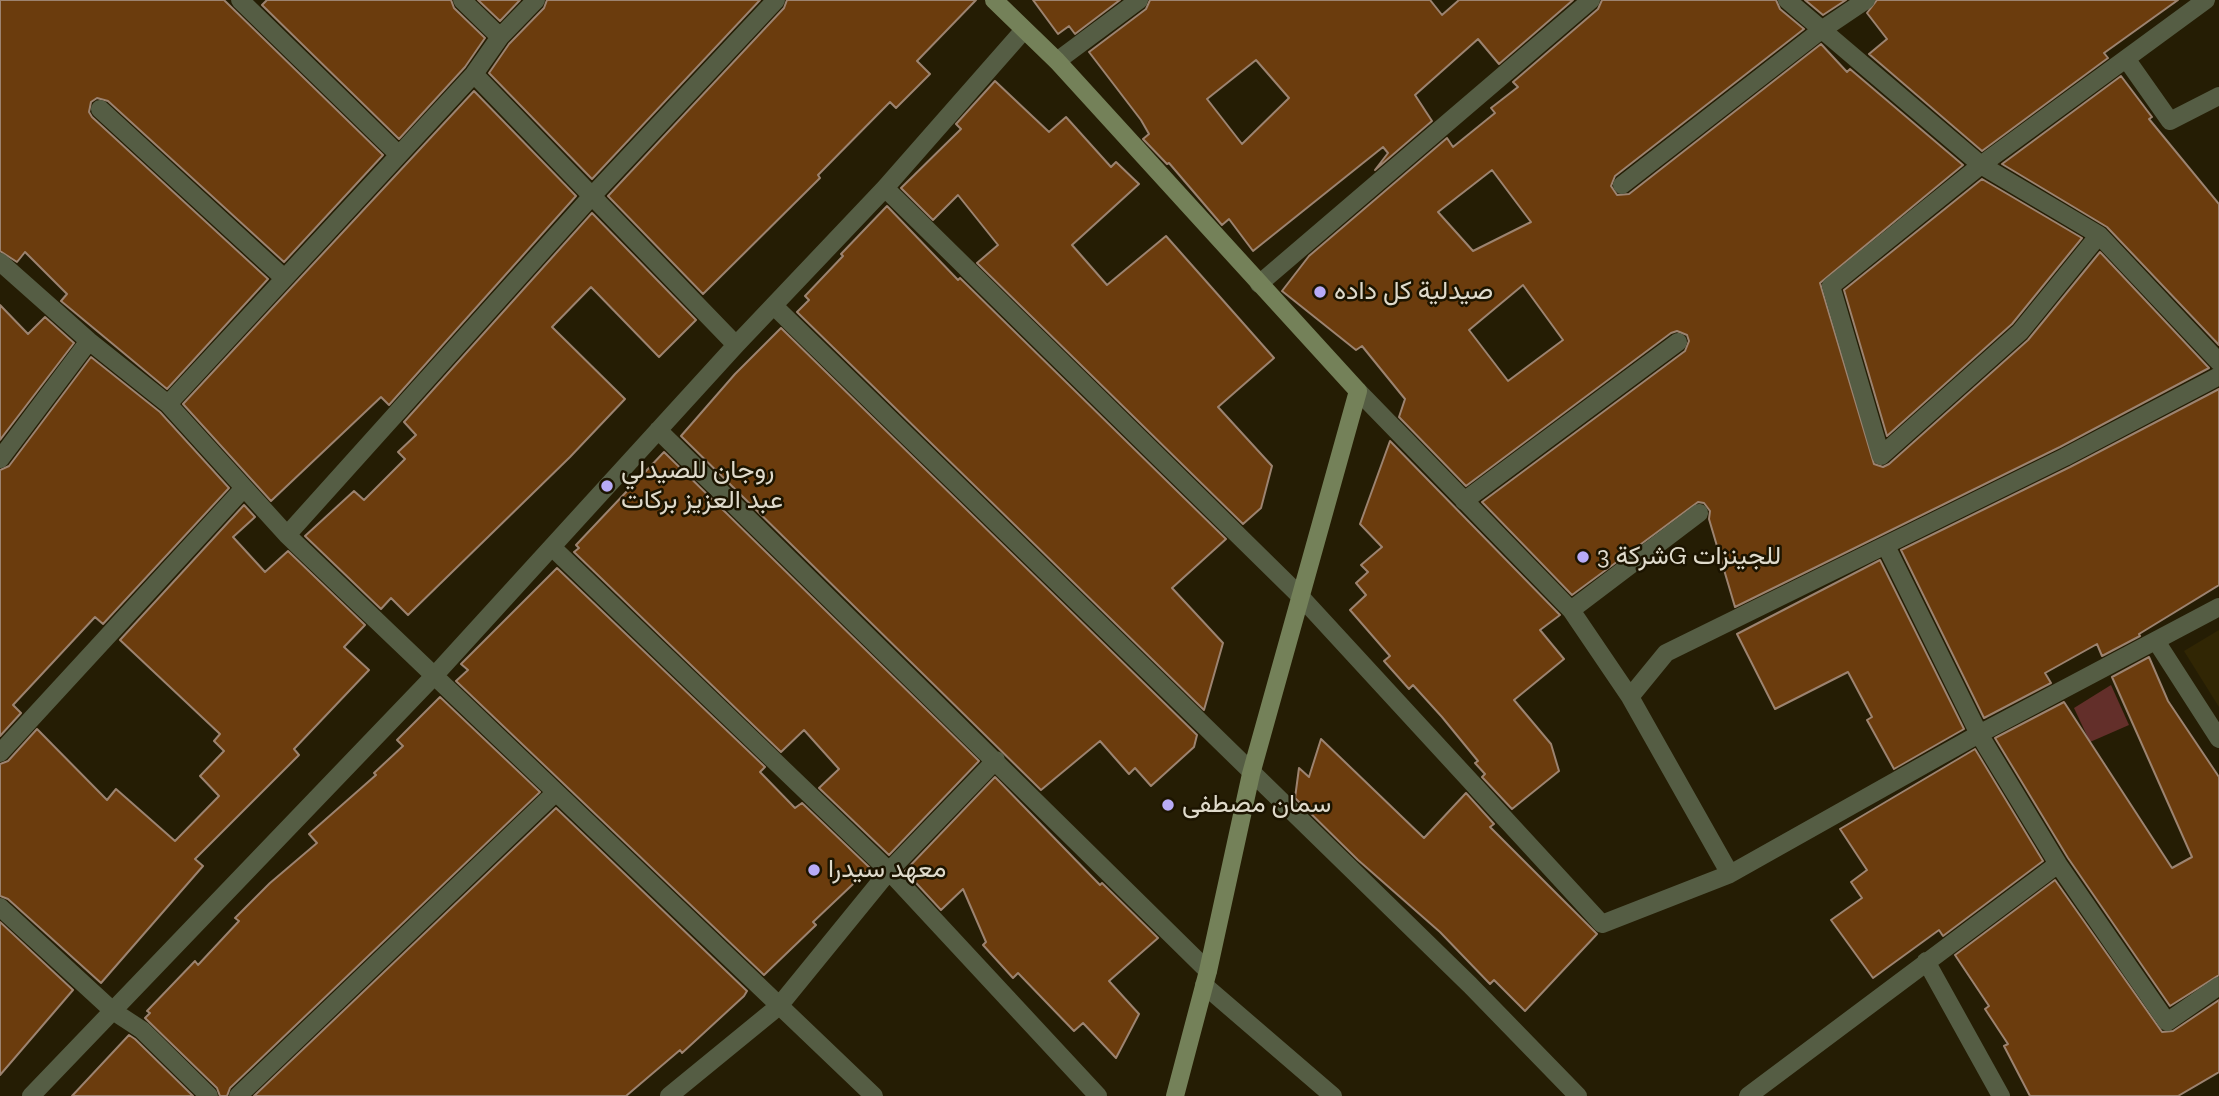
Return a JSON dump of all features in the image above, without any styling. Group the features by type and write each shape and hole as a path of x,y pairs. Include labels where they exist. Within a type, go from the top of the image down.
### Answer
{"street":[{"path":"240,0 398,154"},
{"path":"462,0 500,37"},
{"path":"168,404 474,74 500,37 536,0"},
{"path":"287,535 592,197 776,0"},
{"path":"994,0 1057,61 1358,391 1571,610 1630,696 1730,874"},
{"path":"1057,61 1139,0"},
{"path":"1259,284 1591,0"},
{"path":"1787,0 1820,31 1981,165 2099,234 2219,362"},
{"path":"1622,185 1820,31 1866,0"},
{"path":"2099,234 2020,332 1881,456 1831,286 1981,165 2206,0"},
{"path":"32,1096 434,676 736,345 885,188 1023,31"},
{"path":"2127,60 2170,121 2219,96"},
{"path":"474,74 736,345"},
{"path":"100,109 284,278"},
{"path":"885,188 1300,596 1602,924 1730,874 1979,734 2219,607"},
{"path":"0,262 89,341 168,404 287,535 874,1096"},
{"path":"774,306 1251,774 1471,985 1578,1096"},
{"path":"0,459 89,341"},
{"path":"1464,501 1678,342"},
{"path":"1630,696 1666,653 1885,546 2219,376"},
{"path":"1175,1096 1206,978 1251,774 1358,391"},
{"path":"658,430 996,760 1206,978 1333,1096"},
{"path":"0,753 244,488"},
{"path":"1571,610 1699,513"},
{"path":"1885,546 1979,734 2058,864 2167,1022 2219,986"},
{"path":"553,548 889,871 1098,1096"},
{"path":"2156,641 2219,739"},
{"path":"669,1096 779,1006 889,871 996,760"},
{"path":"238,1096 555,793"},
{"path":"1748,1096 2058,864"},
{"path":"0,906 113,1011 142,1030 209,1096"},
{"path":"1926,961 2001,1096"}],"shaded area":[{"path":"2219,630 2219,707 2184,651"},
{"path":"2111,685 2129,725 2090,742 2074,708"}],"building":[{"path":"0,0 224,0 383,155 284,262 108,101 97,98 91,102 89,112 92,117 268,279 167,389 61,301 67,294 25,252 17,262 0,251"},
{"path":"267,0 451,0 454,8 485,38 465,67 399,139 262,5"},
{"path":"478,0 520,0 500,21"},
{"path":"547,0 760,0 592,179 489,73 509,44 544,8"},
{"path":"787,0 976,0 917,61 930,74 896,108 890,102 818,175 820,178 703,294 608,196 784,8"},
{"path":"1033,0 1120,0 1075,34 1069,26 1058,34"},
{"path":"1150,0 1430,0 1442,15 1459,0 1573,0 1499,64 1478,39 1415,95 1432,121 1375,170 1388,153 1383,147 1253,251 1229,219 1222,225 1169,163 1143,139 1149,134 1141,120 1089,52 1146,9","holes":["1256,60 1289,98 1242,144 1207,99"]},
{"path":"1602,0 1776,0 1780,9 1804,29 1615,176 1611,186 1617,195 1629,194 1821,44 1847,72 1850,69 1963,165 1820,283 1874,464 1883,467 1889,464 2028,340 2100,252 2209,368 2060,447 1735,607 1709,519 1710,511 1704,503 1698,502 1572,595 1482,502 1685,351 1689,341 1687,335 1677,331 1671,333 1466,486 1399,417 1405,399 1362,346 1356,350 1282,291 1309,256 1447,138 1453,147 1495,113 1491,108 1518,87 1513,82 1598,9","holes":["1492,170 1531,222 1473,251 1438,212","1523,285 1563,340 1508,381 1469,330"]},
{"path":"1805,0 1846,0 1823,15"},
{"path":"1877,0 2178,0 2104,53 2108,58 1982,151 1869,54 1887,39 1867,13"},
{"path":"2121,76 2152,117 2149,119 2219,204 2219,345 2107,227 2002,164"},
{"path":"995,81 1049,132 1066,117 1111,167 1116,162 1139,184 1072,245 1107,285 1166,236 1274,358 1218,407 1272,466 1261,508 1243,524 977,263 998,245 958,195 933,220 901,188 961,129 956,124"},
{"path":"474,91 576,196 389,405 381,397 271,501 183,404"},
{"path":"1982,179 2082,238 2012,324 1887,436 1844,290"},
{"path":"887,206 958,280 960,278 1226,539 1172,588 1223,643 1204,710 797,312 809,300 805,296"},
{"path":"592,213 696,320 659,357 591,287 552,327 625,399 570,457 408,615 391,598 381,609 305,536 354,491 364,500 405,459 398,452 416,435 404,422"},
{"path":"0,305 28,334 45,317 74,343 0,440"},
{"path":"781,328 1197,735 1194,747 1151,786 1135,768 1129,774 1100,741 1041,790 681,436 735,374"},
{"path":"91,357 160,412 229,488 103,624 95,617 13,705 21,713 0,736 0,470 9,466"},
{"path":"2219,389 2219,585 2139,634 2140,636 2102,656 2097,644 2045,673 2051,683 1984,718 1901,550 2070,467"},
{"path":"1390,441 1560,615 1540,630 1564,659 1514,700 1551,744 1559,771 1512,809 1482,777 1485,774 1475,763 1478,761 1442,717 1413,685 1409,689 1384,661 1390,656 1350,610 1366,595 1356,583 1368,572 1361,565 1382,547 1360,524"},
{"path":"664,452 979,761 889,855 819,788 839,769 804,730 781,752 574,552 579,548 576,545"},
{"path":"244,505 255,517 233,537 265,572 288,551 365,625 344,647 369,670 294,749 299,755 195,859 203,866 101,983 8,899 0,896 0,764 8,761 37,729 107,800 116,789 175,841 219,796 200,776 224,751 214,741 220,734 120,640"},
{"path":"1880,560 1964,729 1894,769 1867,720 1872,717 1848,672 1775,709 1737,634"},
{"path":"557,568 765,767 760,772 795,808 802,803 870,868 813,922 816,925 764,975 456,681 468,670 461,664"},
{"path":"2149,657 2168,701 2219,777 2219,975 2170,1006 2068,858 1995,738 2064,702 2172,868 2192,857 2112,677"},
{"path":"440,697 540,792 230,1088 227,1096 220,1096 217,1088 145,1018 150,1013 147,1011 195,961 198,965 239,921 235,918 270,883 317,843 309,834 376,775 374,773 403,746 397,740"},
{"path":"1321,739 1424,838 1466,793 1494,824 1490,827 1597,934 1525,1011 1494,980 1490,984 1440,932 1358,860 1295,798 1299,768 1309,777"},
{"path":"1975,749 2043,861 1943,936 1939,930 1873,978 1831,920 1862,898 1851,882 1867,870 1840,829"},
{"path":"995,777 1100,885 1102,883 1158,938 1109,981 1139,1014 1116,1058 1083,1023 1074,1031 1018,973 1013,978 983,945 986,942 963,889 941,910 905,871"},
{"path":"556,808 747,991 744,996 682,1053 680,1050 626,1096 254,1096"},
{"path":"2055,880 2162,1032 2173,1031 2219,1000 2219,1072 2178,1096 2030,1096 2004,1046 2008,1044 1985,1009 1989,1006 1955,955"},
{"path":"0,922 73,990 0,1075"},
{"path":"129,1035 135,1039 193,1096 72,1096"}],"place":[{"name":"صيدلية كل داده","path":"1320,292"},
{"name":"روجان للصيدلي عبد العزيز بركات","path":"607,486"},
{"name":"شركة 3G للجينزات","path":"1583,557"},
{"name":"سمان مصطفى","path":"1168,805"},
{"name":"معهد سيدرا","path":"814,870"}]}
